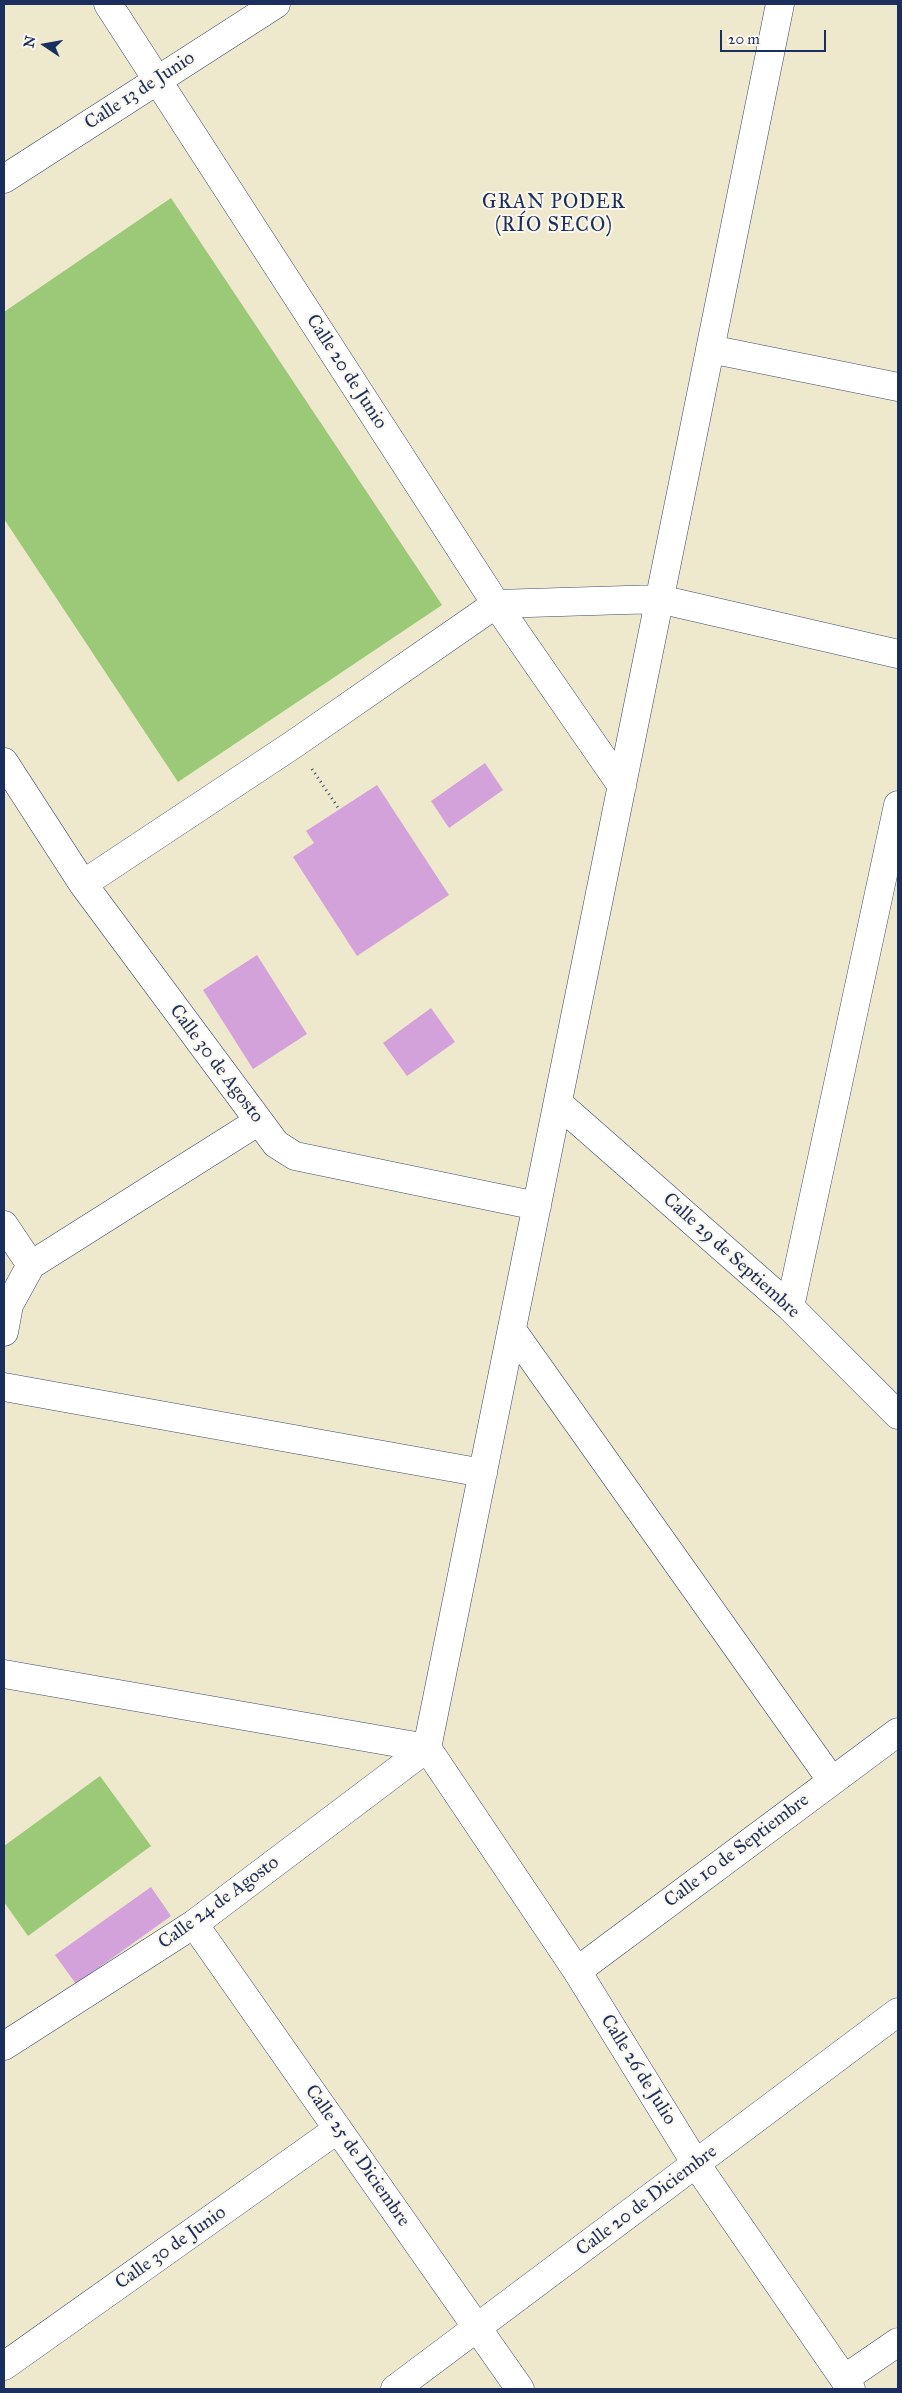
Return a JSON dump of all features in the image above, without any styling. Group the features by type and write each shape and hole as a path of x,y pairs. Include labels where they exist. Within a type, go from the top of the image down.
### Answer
{"street":[{"name":"Calle 20 de Junio","path":"108,4 496,604 622,786"},
{"name":"Calle 13 de Junio","path":"4,179 276,4"},
{"path":"4,1674 427,1748 710,349 774,5"},
{"path":"710,349 898,387"},
{"path":"83,884 294,744 496,604 659,600 898,654"},
{"name":"Calle 30 de Agosto","path":"4,762 83,884 276,1144 295,1156 537,1206"},
{"path":"790,1307 898,805"},
{"name":"Calle 29 de Septiembre","path":"558,1103 790,1307 898,1415"},
{"path":"4,1332 8,1305 31,1264 259,1121"},
{"path":"4,1225 31,1264"},
{"path":"512,1330 832,1781"},
{"path":"4,1387 483,1473"},
{"name":"Calle 10 de Septiembre","path":"577,1971 898,1732"},
{"name":"Calle 24 de Agosto","path":"5,2042 194,1924 427,1748"},
{"name":"Calle 26 de Julio","path":"427,1748 577,1971 696,2164 847,2384"},
{"name":"Calle 25 de Diciembre","path":"194,1924 520,2389"},
{"name":"Calle 20 de Diciembre","path":"395,2389 898,2012"},
{"name":"Calle 30 de Junio","path":"4,2366 338,2129"},
{"path":"847,2384 898,2342"}],"path":[{"path":"294,744 339,809"}],"green space":[{"path":"171,198 442,605 178,782 4,519 4,312"},
{"path":"100,1776 151,1846 28,1936 4,1902 4,1846"}],"building":[{"path":"485,763 503,790 449,828 431,801"},
{"path":"377,785 449,895 357,956 293,857 314,843 306,831"},
{"path":"257,955 307,1034 253,1069 203,990"},
{"path":"431,1008 455,1042 407,1076 383,1043"},
{"path":"151,1887 171,1916 76,1984 55,1955"}],"district":[{"name":"GRAN PODER (RÍO SECO)","path":"554,214"}]}
